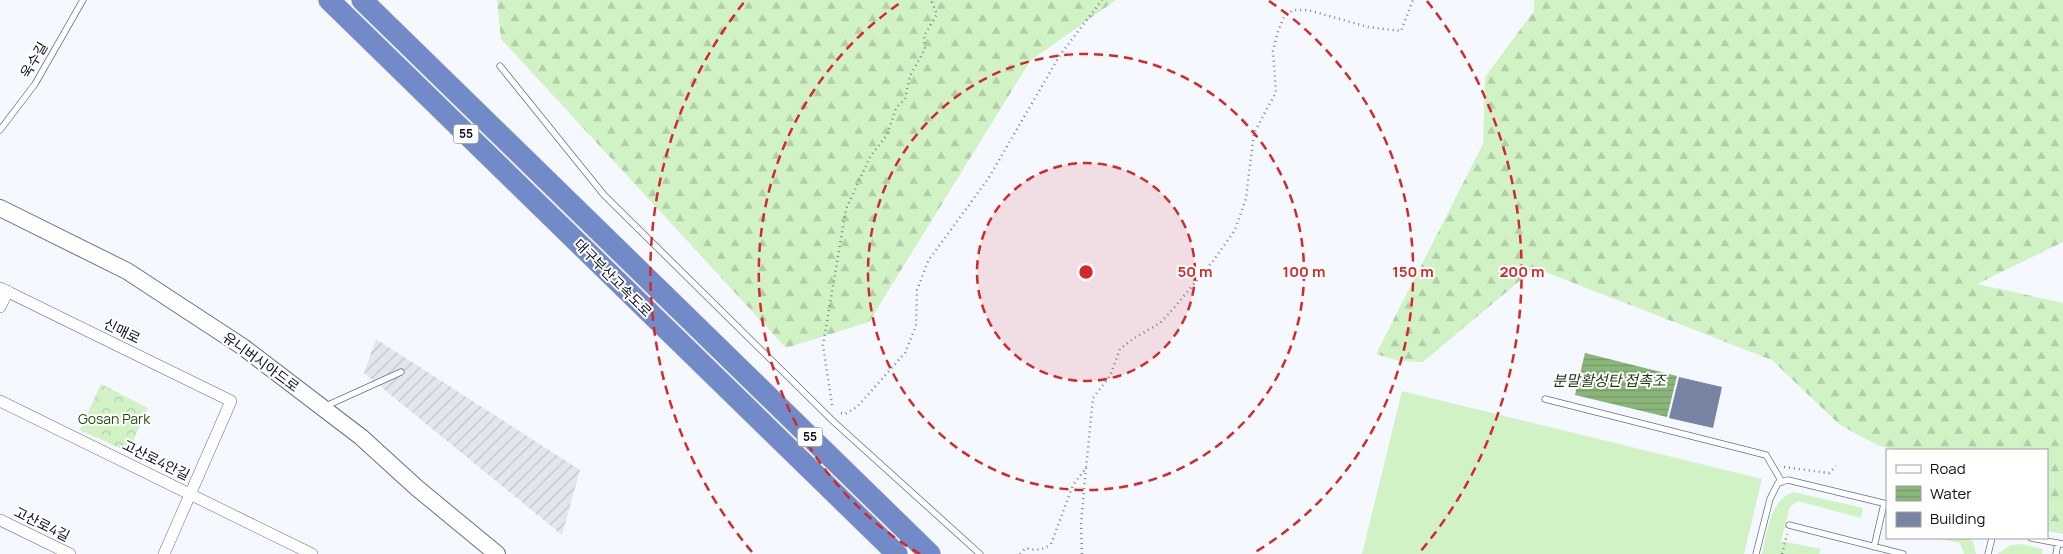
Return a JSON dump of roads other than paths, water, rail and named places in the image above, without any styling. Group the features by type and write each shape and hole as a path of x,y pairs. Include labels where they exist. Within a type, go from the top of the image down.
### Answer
{"highway":[{"name":"대구부산고속도로","path":"329,0 897,554"},
{"name":"대구부산고속도로","path":"362,0 930,554"}],"main road":[{"name":"유니버시아드로","path":"0,208 127,271 243,347 361,437 417,488 497,554"}],"street":[{"path":"0,307 4,289"},
{"name":"신매로","path":"4,289 231,401"},
{"name":"고산로4안길","path":"0,401 312,554"},
{"name":"고산로4안길","path":"191,493 231,401"},
{"path":"164,554 191,493"},
{"name":"고산로4길","path":"0,520 70,554"}],"lane":[{"name":"욱수길","path":"0,130 35,84 84,0"},
{"path":"500,66 604,195 834,422 980,554"},
{"path":"323,408 402,372"},
{"path":"1545,399 1766,455 1782,482"},
{"path":"1756,554 1773,490 1778,483 1788,480 1886,504 1874,547"},
{"path":"1789,526 1903,554"},
{"path":"1988,554 1992,539"},
{"path":"2037,539 2061,544 2056,554"}],"water":[{"name":"분말활성탄 접촉조","path":"1585,353 1677,376 1667,417 1575,395"}],"park label":[{"name":"Gosan Park","path":"114,419"}]}
